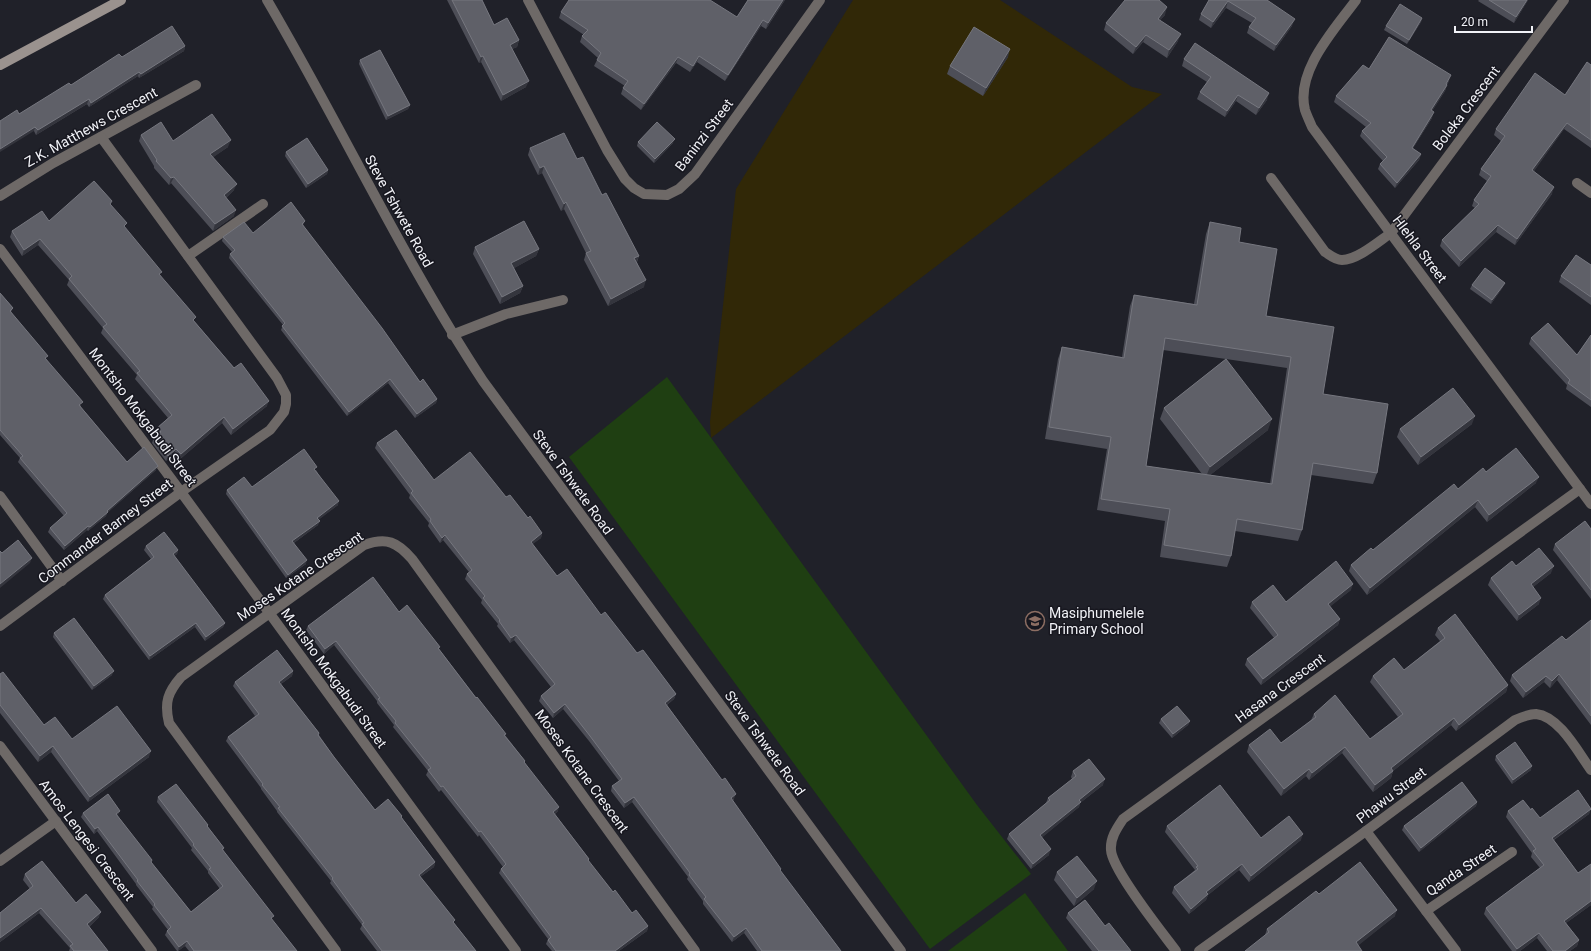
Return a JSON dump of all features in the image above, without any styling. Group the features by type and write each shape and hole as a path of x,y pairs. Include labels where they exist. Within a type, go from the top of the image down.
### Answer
{"main road":[{"path":"0,66 121,0"}],"street":[{"name":"Steve Tshwete Road","path":"268,0 452,334 483,381 901,951"},
{"name":"Baninzi Street","path":"528,0 607,150 625,179 634,188 644,194 655,195 667,195 679,189 694,174 820,0"},
{"name":"Hlehla Street","path":"1356,0 1318,53 1308,72 1304,91 1305,109 1312,127 1591,504"},
{"name":"Boleka Crescent","path":"1271,178 1325,252 1333,258 1340,260 1355,257 1391,233 1564,0"},
{"name":"Z.K. Matthews Crescent","path":"0,196 53,163 196,85"},
{"name":"Commander Barney Street","path":"0,626 181,492 270,430 284,412 286,404 286,395 277,378 100,137"},
{"path":"1577,183 1591,193"},
{"path":"188,256 263,204"},
{"name":"Montsho Mokgabudi Street","path":"0,249 181,492 516,951"},
{"path":"452,334 506,314 564,300"},
{"name":"Hasana Crescent","path":"1176,951 1123,877 1110,851 1111,841 1123,819 1580,489"},
{"path":"0,496 62,581"},
{"name":"Moses Kotane Crescent","path":"336,951 169,722 167,714 168,695 181,676 364,545 376,541 396,544 416,566 695,951"},
{"name":"Phawu Street","path":"1199,951 1366,831 1515,720 1524,716 1536,714 1547,717 1562,729 1591,770"},
{"name":"Amos Lengesi Crescent","path":"0,746 152,951"},
{"path":"0,861 56,820"},
{"name":"Qanda Street","path":"1366,831 1456,951"},
{"name":"Qanda Street","path":"1426,911 1512,852"}],"green space":[{"path":"667,377 977,805 1031,874 930,949 569,457"},
{"path":"1025,893 1068,951 948,951"}],"sand":[{"path":"853,0 1000,0 1132,87 1162,94 711,438 710,422 736,189"}],"building":[{"path":"452,0 482,0 494,25 507,18 519,40 510,45 529,81 503,95 483,56 481,57"},
{"path":"569,0 710,0 737,17 748,0 783,0 768,23 763,20 728,75 699,56 693,66 678,57 644,104 623,88 628,81 597,60 601,53 582,36 588,30 561,12"},
{"path":"1125,0 1159,0 1167,7 1158,19 1181,34 1169,50 1146,35 1136,47 1106,23"},
{"path":"1209,0 1267,0 1295,19 1276,45 1249,27 1256,18 1228,1 1213,22 1201,14"},
{"path":"1489,0 1527,0 1516,17"},
{"path":"1400,4 1422,18 1409,40 1386,26"},
{"path":"172,26 185,46 141,74 139,72 91,103 89,99 38,130 35,127 0,149 0,121 17,110 19,114 69,83 71,85 119,54 122,57"},
{"path":"974,27 1010,49 986,88 950,66"},
{"path":"1389,37 1451,75 1446,84 1447,85 1431,110 1434,112 1412,148 1421,154 1397,183 1380,164 1387,157 1362,131 1371,123 1336,96 1363,65 1369,69"},
{"path":"1195,43 1269,93 1259,108 1238,95 1227,111 1200,92 1211,77 1184,59"},
{"path":"380,50 410,105 388,116 360,60"},
{"path":"1587,62 1591,65 1591,140 1567,123 1532,170 1554,187 1517,239 1498,225 1461,261 1442,240 1479,204 1474,200 1491,176 1481,169 1505,136 1496,129 1535,73 1565,95"},
{"path":"212,114 231,140 210,154 237,184 224,195 236,210 215,224 174,177 171,178 156,161 157,160 141,135 161,122 173,141"},
{"path":"657,122 675,139 655,159 638,142"},
{"path":"564,133 577,159 583,157 602,195 606,193 639,256 634,258 646,280 611,299 586,253 591,251 566,202 564,204 544,166 540,168 530,148"},
{"path":"307,138 328,170 308,184 286,152"},
{"path":"94,181 112,201 110,204 127,223 124,226 162,272 159,274 196,317 193,320 234,368 241,363 269,401 233,429 224,417 181,454 176,449 168,456 154,437 161,432 157,428 172,415 137,373 140,371 103,327 107,324 69,279 72,276 40,239 24,250 12,231 42,211 49,221"},
{"path":"291,202 305,221 302,224 382,328 420,382 423,379 437,399 417,414 390,379 349,412 282,326 285,323 230,254 235,250 223,237 244,222 253,233"},
{"path":"524,221 539,249 511,263 523,286 502,297 475,247"},
{"path":"1210,222 1241,228 1239,242 1277,249 1266,316 1334,327 1323,394 1388,404 1377,473 1313,463 1302,530 1237,519 1231,556 1164,545 1170,509 1101,499 1111,437 1049,427 1062,347 1124,358 1134,295 1197,305","holes":["1165,338 1291,357 1272,484 1146,466"]},
{"path":"1576,255 1591,265 1591,297 1561,276"},
{"path":"1485,268 1505,283 1492,300 1472,285"},
{"path":"0,293 13,308 10,311 48,356 45,358 83,402 79,405 127,462 144,447 158,466 107,511 108,512 90,527 88,526 65,546 50,528 67,513 20,458 23,456 0,430"},
{"path":"1548,323 1577,355 1591,335 1591,400 1568,383 1570,380 1531,338"},
{"path":"1226,359 1272,419 1210,467 1164,408"},
{"path":"1453,388 1475,416 1421,457 1400,429"},
{"path":"396,430 434,480 470,452 506,497 510,495 528,518 530,516 542,533 531,542 557,576 567,569 601,615 605,612 637,653 643,650 676,694 665,703 722,780 725,778 736,794 731,798 781,869 780,870 841,951 762,951 746,928 734,937 704,899 706,897 689,875 690,873 634,797 625,803 612,786 622,779 565,704 554,713 541,696 555,684 516,635 511,638 499,621 500,620 483,598 485,596 467,574 472,570 445,535 442,538 430,521 431,519 411,493 413,491 377,443"},
{"path":"1516,448 1539,477 1489,515 1478,500 1370,588 1351,565 1371,548 1373,550 1454,484 1458,489 1483,468 1486,472"},
{"path":"304,449 317,467 314,469 339,501 317,518 320,521 292,541 307,560 288,575 227,490 244,477 252,487"},
{"path":"1585,521 1591,529 1591,590 1555,544"},
{"path":"164,532 178,550 173,554 225,623 206,637 196,623 150,656 105,595 154,557 146,546"},
{"path":"18,540 32,558 0,584 0,551 2,553"},
{"path":"1539,548 1554,566 1531,584 1541,598 1519,615 1491,578 1512,561 1516,566"},
{"path":"1336,561 1353,584 1328,604 1340,619 1263,679 1247,659 1278,635 1252,602 1273,585 1286,602"},
{"path":"373,577 399,612 407,605 440,647 438,648 476,698 477,697 506,734 504,735 559,807 553,812 589,859 588,860 613,892 615,890 632,913 636,910 648,926 615,951 556,951 548,940 551,937 501,869 506,864 481,831 479,832 443,786 441,787 428,770 431,768 395,723 396,721 378,699 380,698 336,641 325,649 308,626"},
{"path":"1455,614 1508,685 1459,725 1454,718 1391,768 1393,771 1375,785 1345,747 1312,773 1309,769 1284,789 1249,745 1270,729 1281,743 1316,717 1314,714 1335,695 1370,739 1403,714 1373,676 1394,658 1404,670 1445,638 1438,628"},
{"path":"74,618 114,671 94,686 54,633"},
{"path":"1591,620 1591,716 1559,674 1552,681 1546,676 1526,692 1512,675 1562,636 1566,640"},
{"path":"277,650 293,671 279,682 319,733 318,735 334,757 375,810 388,799 402,816 401,817 435,862 419,875 455,920 453,922 476,951 382,951 362,924 364,923 332,879 333,878 278,808 280,807 262,785 263,784 228,737 259,714 235,682"},
{"path":"3,672 44,725 55,717 72,739 117,706 151,751 90,797 53,746 40,756 0,705 0,674"},
{"path":"1177,706 1190,721 1173,734 1161,719"},
{"path":"1515,742 1532,766 1513,780 1496,756"},
{"path":"1089,759 1105,779 1079,800 1081,802 1040,835 1051,849 1033,864 1009,834 1050,800 1048,798 1076,776 1073,771"},
{"path":"1462,782 1477,802 1421,848 1404,826"},
{"path":"176,784 208,825 207,826 224,848 222,849 274,916 271,918 297,951 194,951 187,941 179,947 167,931 171,927 137,881 138,880 98,827 95,829 83,813 108,794 120,811 116,814 152,860 151,862 191,912 223,886 209,869 211,868 193,845 194,844 158,797"},
{"path":"1220,785 1261,838 1289,816 1303,834 1251,876 1242,864 1206,892 1208,894 1191,909 1174,887 1198,869 1196,867 1198,866 1167,826"},
{"path":"1578,790 1591,809 1552,838 1578,873 1591,864 1591,901 1564,921 1579,940 1565,951 1553,951 1539,933 1517,949 1486,908 1544,865 1533,851 1536,849 1508,811 1523,800 1540,818"},
{"path":"1077,856 1097,881 1077,898 1057,872"},
{"path":"42,861 76,903 86,894 101,912 87,924 108,951 74,951 70,946 73,944 41,908 0,938 0,913 33,886 25,874"},
{"path":"1360,862 1397,910 1356,942 1362,951 1245,951 1269,932 1267,929 1316,891 1319,894"},
{"path":"1085,900 1105,926 1109,923 1131,951 1099,951 1068,913"}],"place":[{"name":"Masiphumelele Primary School","path":"1035,621"}]}
